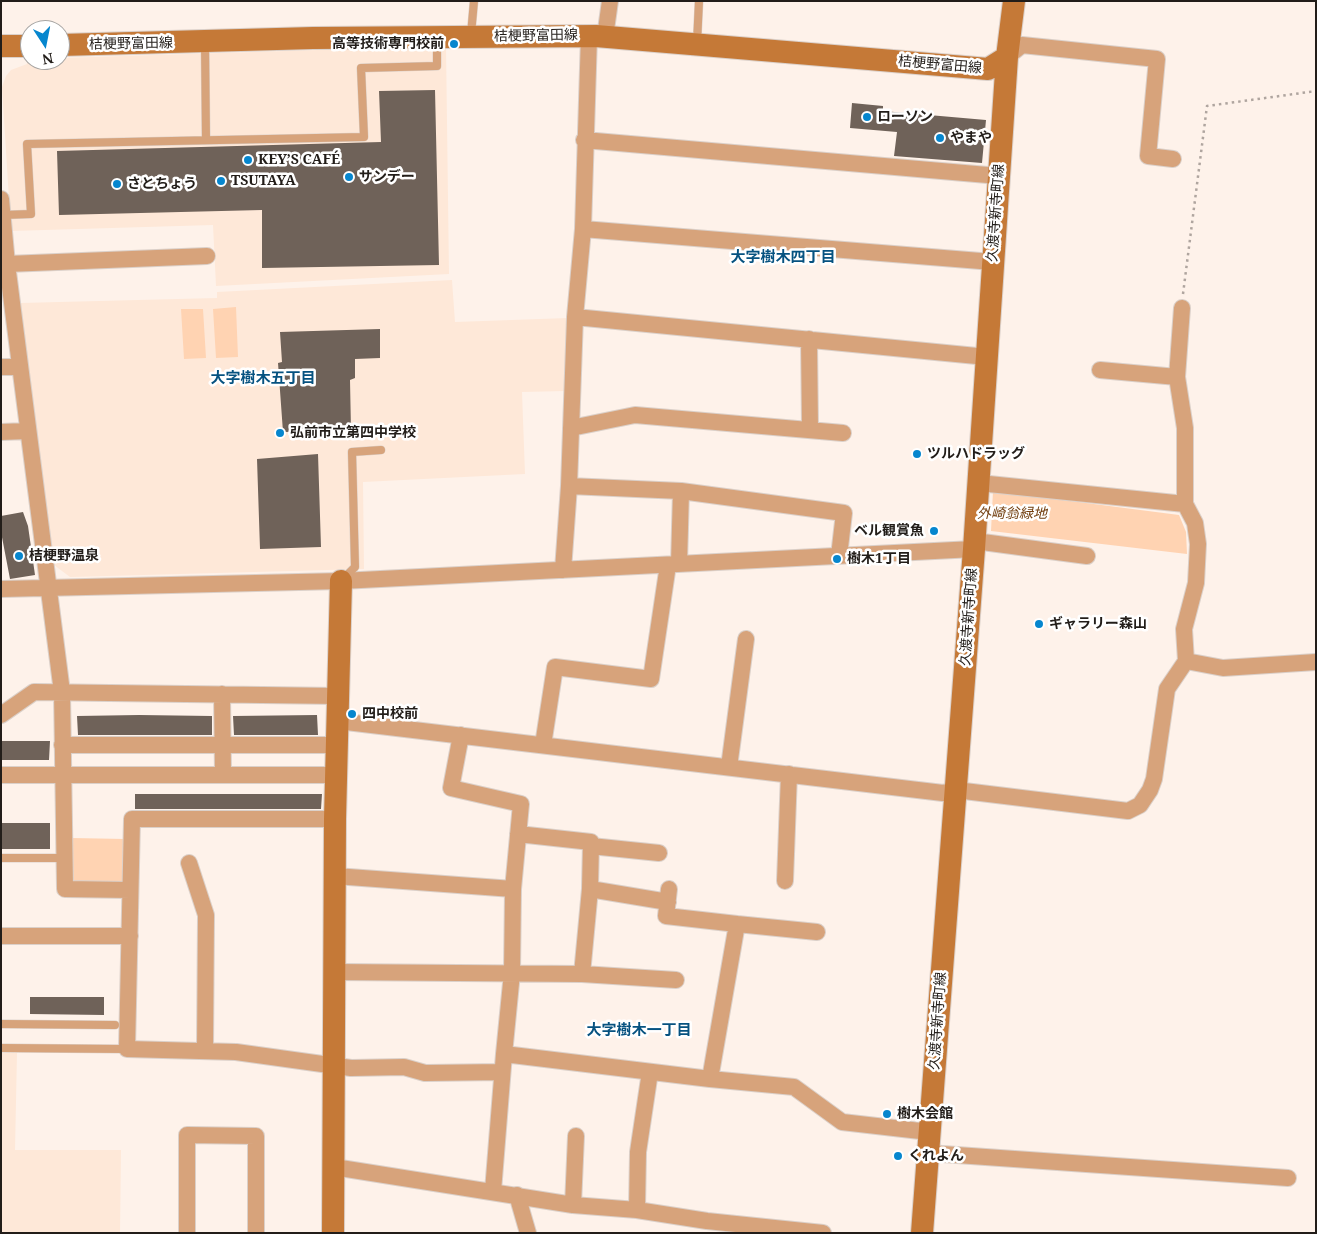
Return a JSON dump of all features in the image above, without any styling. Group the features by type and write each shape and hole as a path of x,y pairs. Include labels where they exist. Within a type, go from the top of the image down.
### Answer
{"main road":[{"name":"久渡寺新寺町線","path":"922,1233 975,545 1007,57 1014,1"},
{"name":"桔梗野富田線","path":"70,45 313,38 597,36 988,69 1007,57"},
{"path":"1,46 20,46"},
{"path":"333,1233 335,819 341,581"}],"street":[{"path":"563,570 569,486 575,317 583,230 584,140 597,36 610,1"},
{"path":"1007,57 1022,45 1157,59 1148,156 1173,159"},
{"path":"584,140 999,176"},
{"path":"2,207 7,264 6,298 20,367 46,588 62,692 65,889 130,890"},
{"path":"583,230 993,262"},
{"path":"7,264 207,256"},
{"path":"338,721 943,793 956,790 1128,811 1140,805 1150,790 1154,779 1167,689 1186,661 1184,629 1196,583 1198,544 1195,523 1185,504 1184,428 1177,377 1182,308"},
{"path":"575,317 987,357"},
{"path":"809,339 810,429"},
{"path":"1,367 20,367"},
{"path":"1100,370 1177,377"},
{"path":"571,428 635,415 843,433"},
{"path":"1,432 27,431"},
{"path":"979,483 1185,504"},
{"path":"569,486 681,491 844,513 839,556"},
{"path":"544,745 555,667 651,679 674,564 681,491"},
{"path":"1,589 341,581 839,556 975,545 1087,556"},
{"path":"729,767 746,639"},
{"path":"1186,661 1223,668 1316,662"},
{"path":"1,715 34,692 338,696"},
{"path":"222,694 223,775"},
{"path":"461,736 451,788 521,804 513,888 512,973 493,1191"},
{"path":"62,745 337,745"},
{"path":"785,881 790,774"},
{"path":"1,775 336,775"},
{"path":"335,819 132,819 128,1049 236,1052 351,1068 404,1067 425,1073 502,1072"},
{"path":"518,834 591,842 590,889 582,974"},
{"path":"591,846 659,853"},
{"path":"189,863 206,916 205,1051"},
{"path":"335,876 513,888"},
{"path":"590,889 668,896 666,916 817,932"},
{"path":"710,1079 737,924"},
{"path":"1,936 130,936"},
{"path":"334,972 582,974 676,980"},
{"path":"504,1054 710,1079 794,1087 842,1122 929,1143 1288,1178"},
{"path":"637,1210 638,1152 650,1072"},
{"path":"187,1233 187,1135 256,1136 256,1233"},
{"path":"573,1205 576,1136"},
{"path":"334,1167 573,1205 637,1210 707,1221 823,1233"},
{"path":"517,1195 528,1233"}],"lane":[{"path":"470,37 474,1"},
{"path":"697,44 699,1"},
{"path":"2,207 31,214 27,144 364,137 361,68 437,66 437,38"},
{"path":"205,42 206,140"},
{"path":"341,581 355,567 352,452 381,450"},
{"path":"1,858 64,858"},
{"path":"1,1024 115,1025"},
{"path":"1,1048 128,1049"}],"path":[{"path":"1182,308 1207,106 1316,91"}],"shaded area":[{"path":"446,46 449,274 216,286 213,225 11,231 2,87 6,76 11,70 20,67 20,70 70,70 70,58"},
{"name":"弘前市立第四中学校","path":"452,280 455,322 568,318 566,391 522,392 525,474 363,482 364,569 70,577 54,565 20,303 217,298 217,292"},
{"path":"1,1053 17,1053 15,1150 121,1150 120,1233 1,1233"}],"green space":[{"path":"236,307 238,357 216,358 213,309"},
{"path":"181,309 203,309 206,358 184,359"},
{"name":"外崎翁緑地","path":"993,491 1179,515 1186,532 1187,554 991,531"},
{"path":"71,838 126,839 126,883 70,883"}],"building":[{"path":"435,90 439,265 262,268 262,210 59,215 57,151 381,142 379,91"},
{"name":"やまや","path":"852,103 883,106 883,111 986,120 982,163 894,156 897,132 850,128"},
{"path":"380,329 380,358 355,359 355,378 350,380 351,431 283,432 278,363 282,362 280,332"},
{"path":"318,454 321,547 260,549 257,459"},
{"name":"桔梗野温泉","path":"23,512 28,526 35,575 10,579 1,532 1,516"},
{"path":"317,715 318,735 234,735 233,716"},
{"path":"77,716 212,716 212,735 78,735"},
{"path":"1,741 50,741 49,760 1,760"},
{"path":"135,794 322,794 321,809 135,809"},
{"path":"1,823 50,823 50,849 1,849"},
{"path":"30,997 104,997 104,1015 30,1014"}],"place":[{"name":"高等技術専門校前","path":"454,44"},
{"name":"ローソン","path":"867,117"},
{"name":"やまや","path":"940,138"},
{"name":"KEY’S CAFÉ","path":"248,160"},
{"name":"サンデー","path":"349,177"},
{"name":"TSUTAYA","path":"221,181"},
{"name":"さとちょう","path":"117,184"},
{"name":"弘前市立第四中学校","path":"280,433"},
{"name":"ツルハドラッグ","path":"917,454"},
{"name":"ベル観賞魚","path":"934,531"},
{"name":"桔梗野温泉","path":"19,556"},
{"name":"樹木1丁目","path":"837,559"},
{"name":"ギャラリー森山","path":"1039,624"},
{"name":"四中校前","path":"352,714"},
{"name":"樹木会館","path":"887,1114"},
{"name":"くれよん","path":"898,1156"}],"district":[{"name":"大字樹木四丁目","path":"783,258"},
{"name":"大字樹木五丁目","path":"263,379"},
{"name":"大字樹木一丁目","path":"639,1031"}]}
